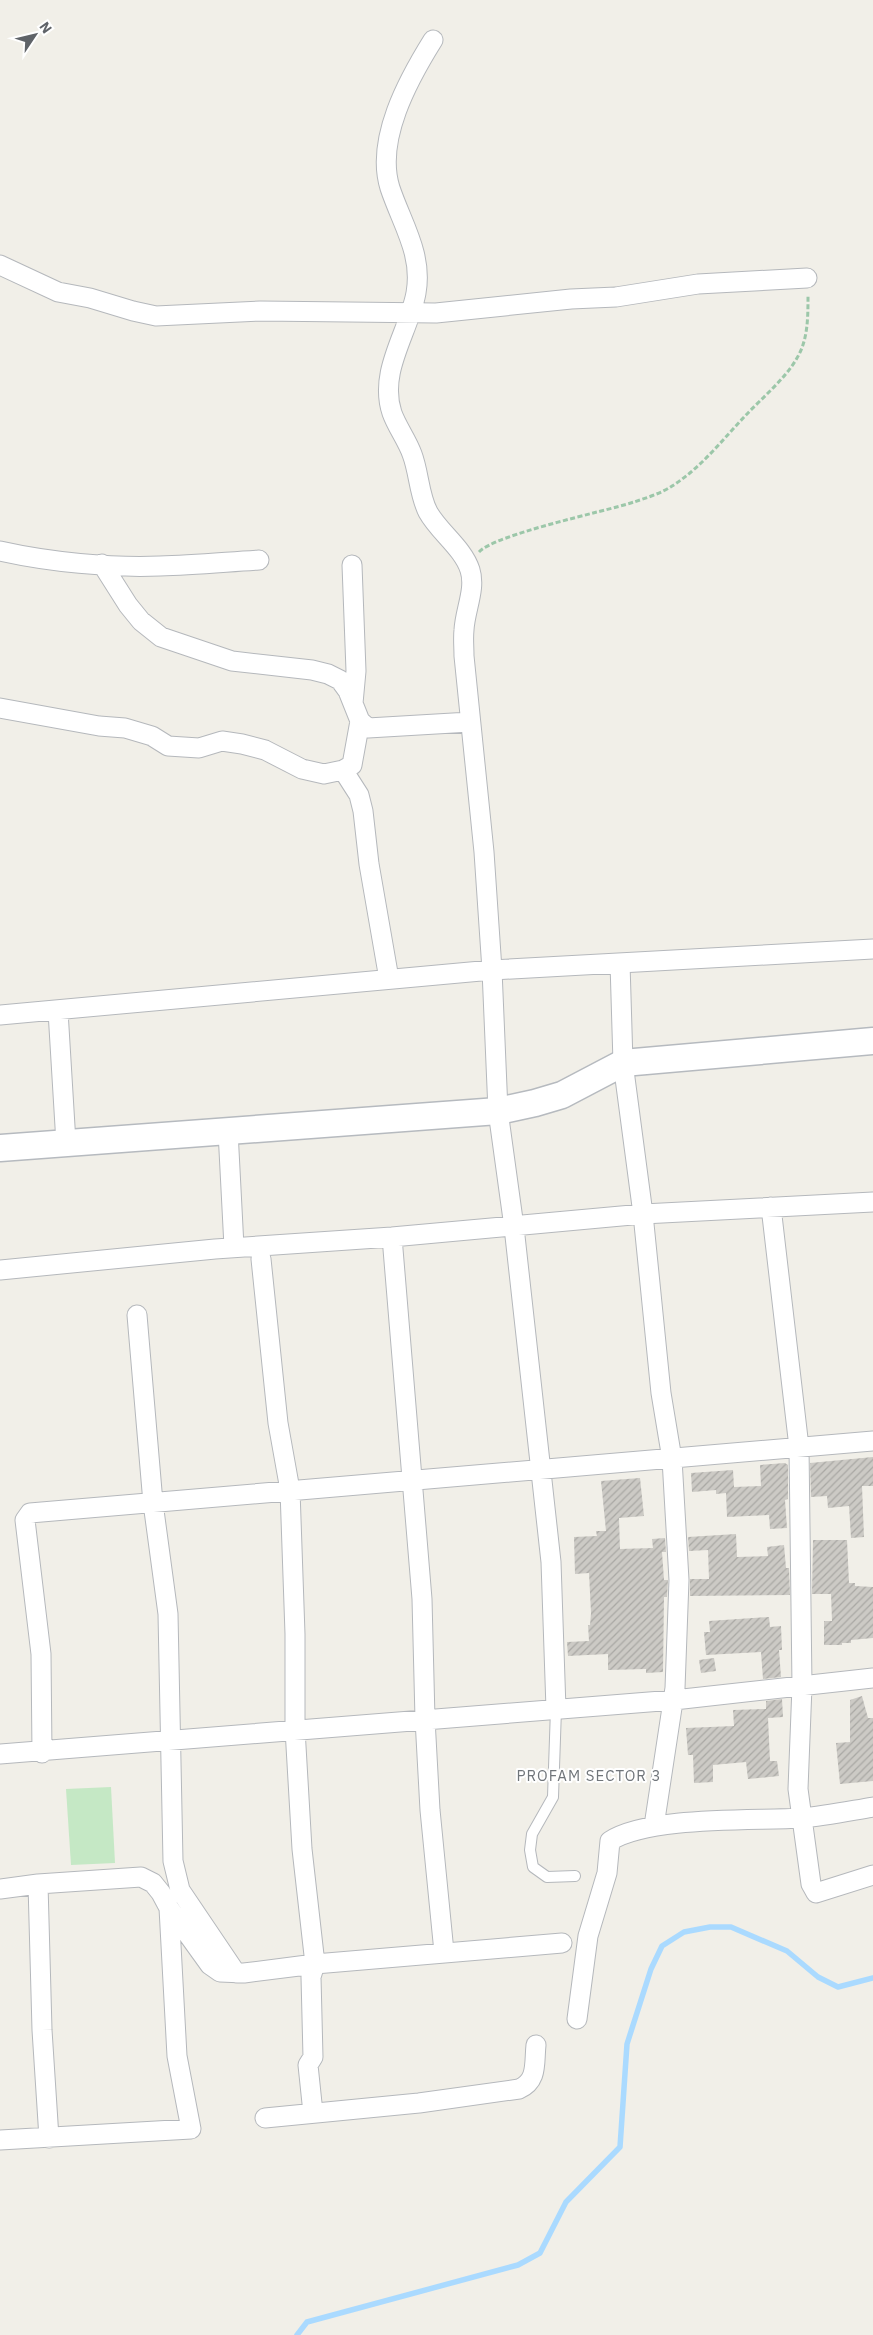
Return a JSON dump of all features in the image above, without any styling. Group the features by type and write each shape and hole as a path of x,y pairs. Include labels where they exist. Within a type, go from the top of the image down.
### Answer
{"main road":[{"path":"0,1148 498,1111 535,1103 562,1094 622,1063 873,1041"}],"street":[{"path":"433,40 410,81 390,127 387,162 390,188 414,246 418,269 416,294 391,370 389,386 392,414 413,456 428,512 470,570 472,584 464,639 470,722 484,852 492,970 498,1111 514,1227 542,1468 551,1562 556,1708"},
{"path":"0,265 58,292 90,298 156,316 260,311 436,313 571,299 656,293 698,284 807,278"},
{"path":"0,551 102,564 158,566 259,560"},
{"path":"102,564 114,586 136,616 161,637 232,660 312,670 328,674 340,680 353,703 360,721 368,728 470,722"},
{"path":"352,565 356,671 353,703"},
{"path":"0,708 99,726 126,728 152,736 168,746 199,748 222,741 242,744 265,750 302,769 324,774 343,770 352,765 360,721"},
{"path":"343,770 359,795 363,811 369,864 389,979"},
{"path":"0,1015 492,970 873,949"},
{"path":"620,963 622,1063 643,1214 660,1393 672,1459 679,1580 677,1671 654,1826"},
{"path":"58,1011 66,1143"},
{"path":"228,1131 234,1247"},
{"path":"0,1270 234,1247 392,1237 643,1214 873,1202"},
{"path":"771,1208 799,1447 802,1686 798,1789 804,1818 811,1884 816,1893 873,1875"},
{"path":"392,1237 422,1599 425,1719 430,1810 444,1952"},
{"path":"261,1259 278,1423 290,1490 295,1634 295,1729 302,1849 315,1964 311,1977 313,2057 308,2065 314,2113"},
{"path":"137,1315 153,1502 168,1614 169,1741 173,1861 180,1890 236,1973"},
{"path":"42,1752 41,1654 25,1520 30,1513 873,1441"},
{"path":"0,1754 674,1700 873,1678"},
{"path":"577,2019 588,1936 607,1873 610,1841 622,1833 654,1826 804,1818 873,1807"},
{"path":"0,1889 38,1884 141,1877 153,1883 210,1965 220,1972 236,1973 444,1952 562,1943"},
{"path":"38,1884 42,2030 49,2138"},
{"path":"0,2140 191,2129 178,2056 169,1908"},
{"path":"265,2118 419,2103 519,2089 527,2086 533,2079 536,2045"}],"lane":[{"path":"556,1708 553,1797 532,1834 530,1850 533,1866 547,1877 575,1876"}],"path":[{"path":"470,570 474,557 484,546 506,538 635,502 671,487 689,474 776,384 797,359 804,342 808,322 807,278"}],"green space":[{"path":"111,1787 115,1863 71,1865 66,1789"}],"building":[{"path":"873,1457 873,1486 862,1486 864,1537 851,1538 849,1506 828,1508 827,1496 811,1497 810,1463"},
{"path":"785,1463 788,1465 788,1499 785,1500 787,1528 770,1529 769,1515 727,1517 726,1493 716,1494 716,1490 692,1492 691,1473 733,1470 734,1487 761,1486 760,1465"},
{"path":"640,1478 644,1516 619,1518 620,1549 653,1548 652,1539 665,1538 666,1552 662,1552 664,1580 668,1580 667,1597 664,1597 663,1672 646,1673 646,1669 608,1670 608,1654 568,1656 567,1642 589,1641 588,1625 590,1625 591,1613 589,1573 575,1574 574,1537 597,1536 596,1531 606,1531 601,1481"},
{"path":"736,1534 737,1557 768,1556 767,1547 784,1545 786,1568 789,1568 790,1595 690,1596 690,1579 709,1579 708,1550 689,1551 688,1537"},
{"path":"813,1540 847,1540 849,1583 855,1583 855,1586 873,1587 873,1638 851,1640 851,1643 842,1643 842,1645 824,1645 824,1621 832,1621 831,1594 812,1594"},
{"path":"769,1617 770,1627 781,1626 782,1650 779,1650 781,1677 763,1679 761,1652 706,1655 704,1632 710,1632 709,1621"},
{"path":"714,1658 716,1671 701,1673 699,1660"},
{"path":"862,1696 868,1718 873,1718 873,1781 840,1784 836,1743 850,1742 850,1700"},
{"path":"782,1699 783,1717 768,1718 770,1761 777,1761 779,1776 748,1779 746,1762 713,1765 713,1782 694,1783 693,1755 688,1755 686,1728 734,1726 733,1710 766,1709 766,1701"}],"waterway":[{"path":"297,2335 307,2322 518,2265 540,2253 566,2202 620,2147 627,2044 651,1969 662,1946 684,1932 710,1927 731,1927 787,1951 818,1977 838,1987 873,1978"}],"district":[{"name":"PROFAM SECTOR 3","path":"589,1776"}]}
